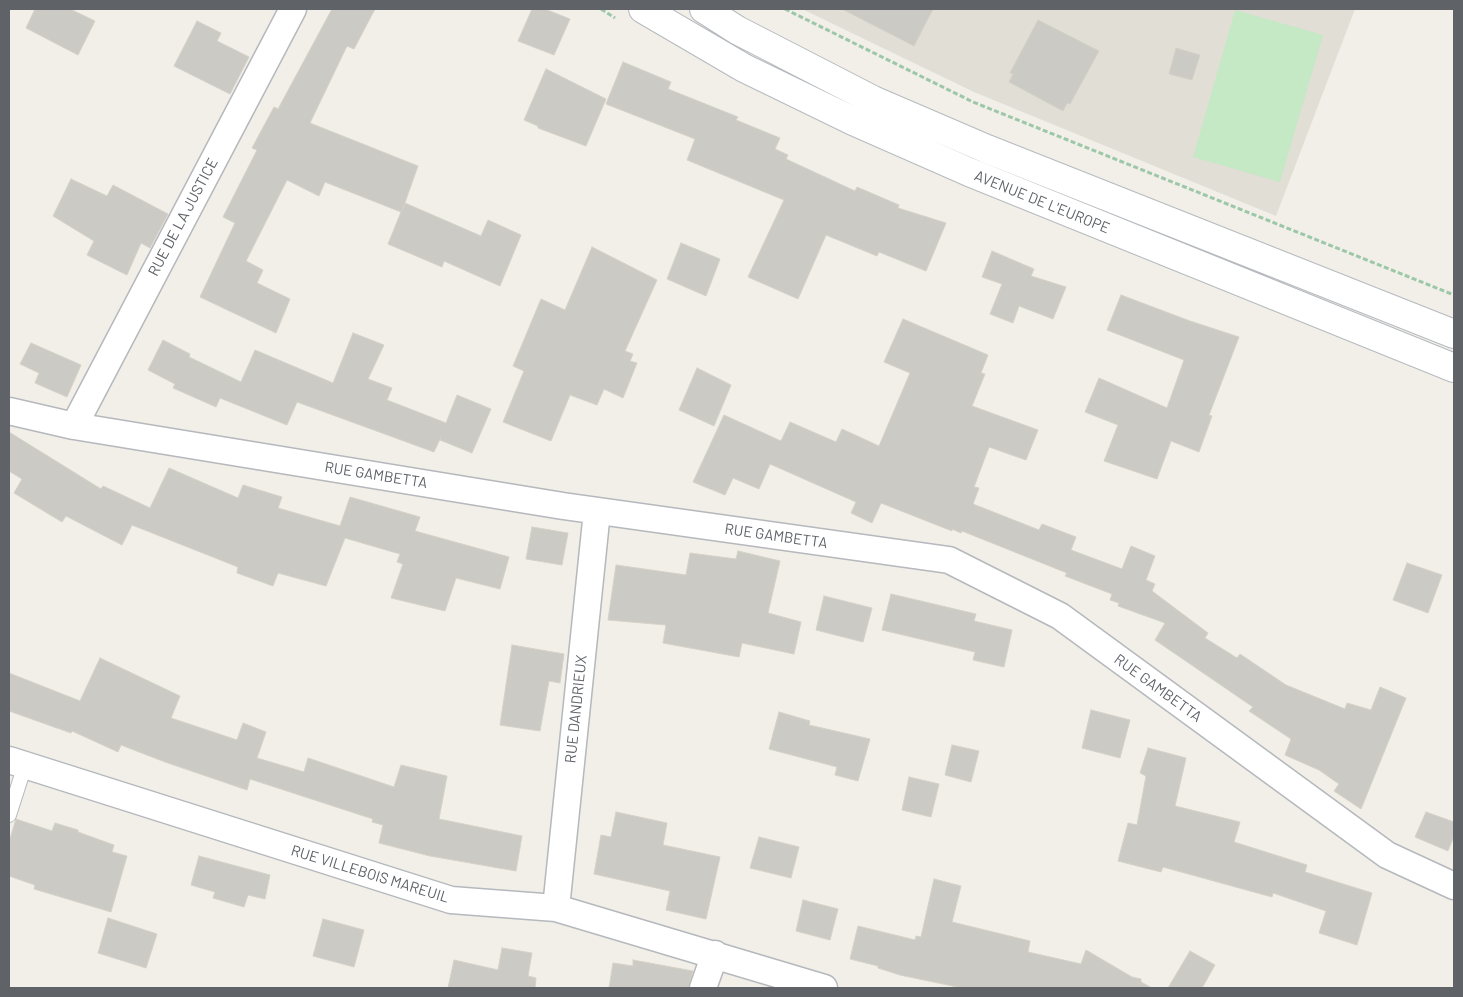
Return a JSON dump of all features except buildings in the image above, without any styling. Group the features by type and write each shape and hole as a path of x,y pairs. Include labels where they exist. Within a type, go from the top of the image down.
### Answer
{"main road":[{"name":"AVENUE DE L'EUROPE","path":"643,9 744,68 853,121 969,172 1454,368"},
{"name":"AVENUE DE L'EUROPE","path":"704,9 736,30 873,100 978,146 1454,334"}],"street":[{"name":"RUE DE LA JUSTICE","path":"74,426 293,9"},
{"name":"RUE GAMBETTA","path":"9,411 74,426 597,511 949,560 1060,616 1387,856 1454,886"},
{"name":"RUE DANDRIEUX","path":"556,908 597,511"},
{"name":"RUE VILLEBOIS MAREUIL","path":"17,763 451,900 556,908 824,988"},
{"path":"703,988 715,954"}],"lane":[{"path":"9,815 17,763"}],"path":[{"path":"786,9 973,102 1454,295"}],"shaded area":[{"path":"802,9 1355,9 1276,216 974,92"}],"green space":[{"path":"1235,10 1323,35 1280,182 1193,157"}]}
